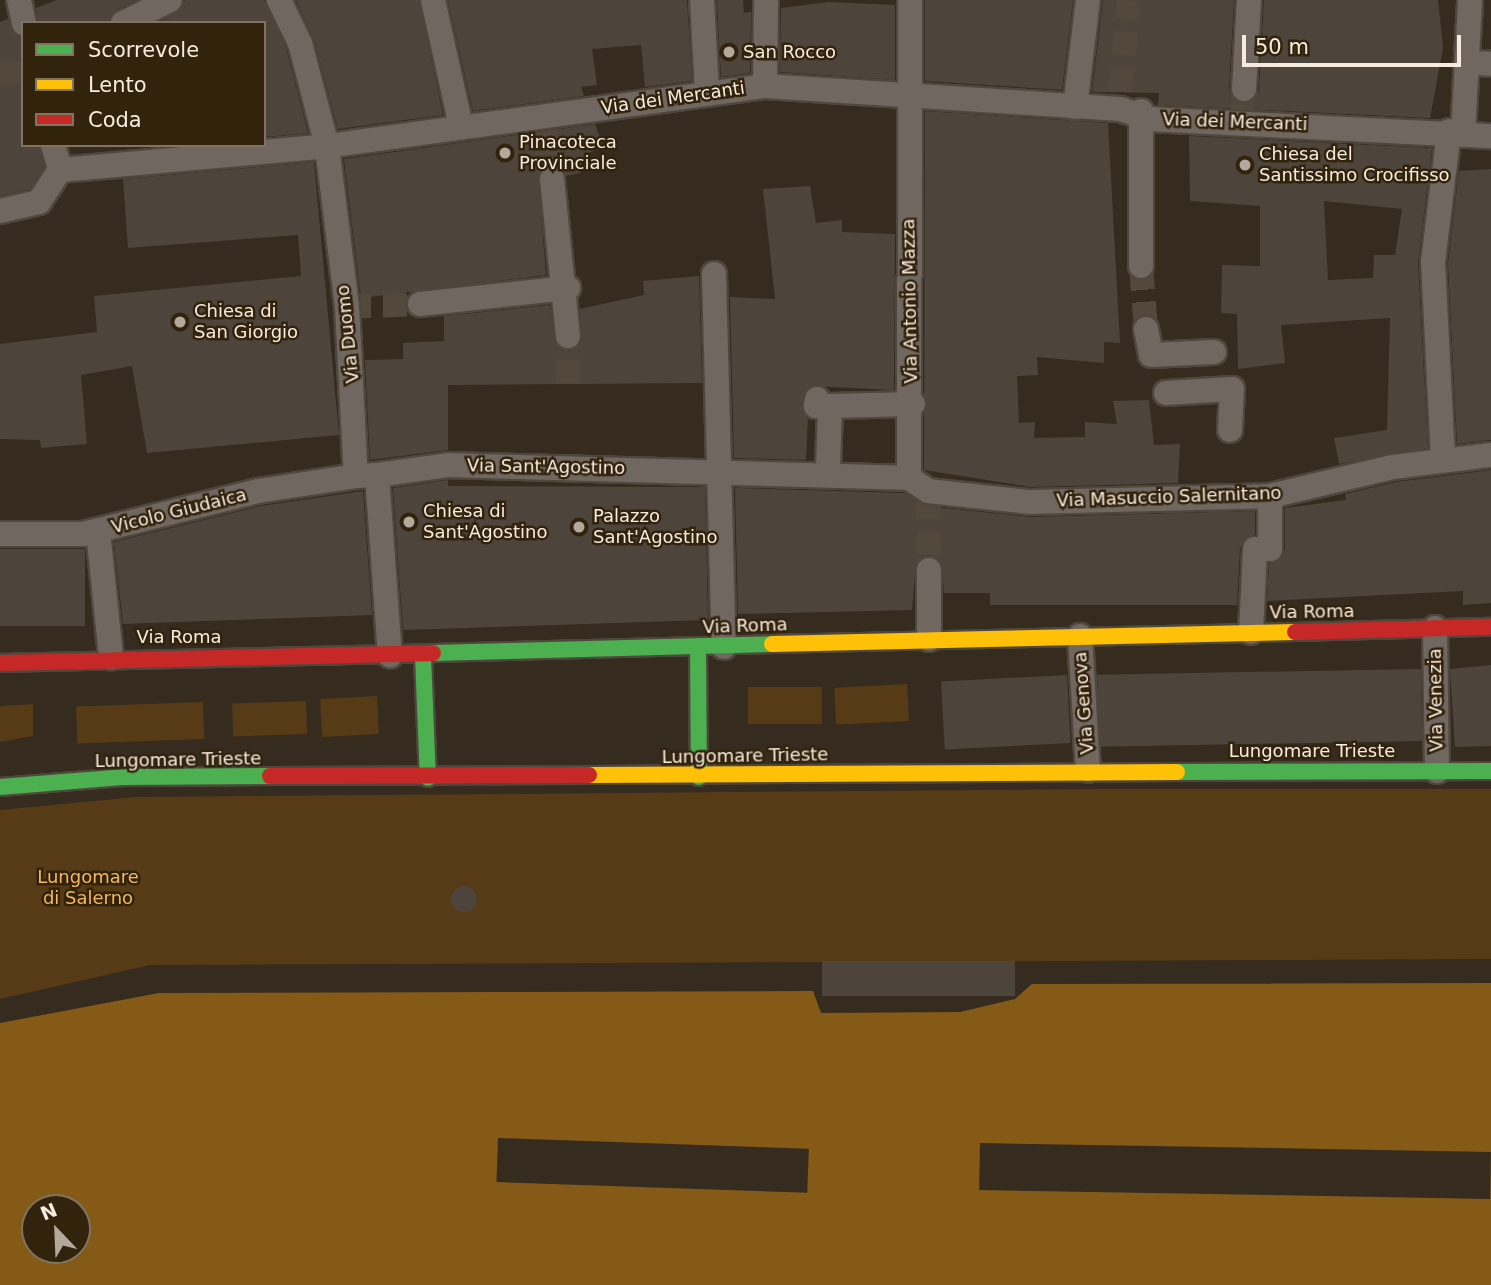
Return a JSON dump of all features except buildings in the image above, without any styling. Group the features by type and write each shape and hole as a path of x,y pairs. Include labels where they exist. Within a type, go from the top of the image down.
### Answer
{"main road":[{"name":"Via Roma","path":"0,663 111,657 423,656 929,639 1491,626"},
{"path":"698,647 699,777"},
{"path":"423,656 428,778"},
{"name":"Lungomare Trieste","path":"0,787 123,777 699,777 1088,769 1491,772"}],"street":[{"path":"19,0 24,21"},
{"path":"128,21 170,0"},
{"name":"Via Duomo","path":"279,0 300,43 327,146 390,656"},
{"path":"433,0 461,126"},
{"path":"702,0 707,91"},
{"path":"765,86 766,0"},
{"name":"Via Antonio Mazza","path":"910,0 906,97 913,404 922,488"},
{"path":"1074,107 1088,0"},
{"path":"1244,89 1249,0"},
{"path":"1443,459 1433,262 1456,133 1475,59 1469,0"},
{"name":"Via dei Mercanti","path":"60,170 327,146 461,126 647,105 707,91 765,86 1074,107 1127,104 1150,119 1491,136"},
{"path":"1127,104 1141,266"},
{"path":"0,211 39,202 60,170 54,147"},
{"path":"552,179 568,288 568,336"},
{"path":"714,274 716,469 724,647"},
{"path":"420,304 568,288"},
{"path":"1146,329 1151,355 1214,352"},
{"path":"1166,393 1232,389 1230,430"},
{"path":"839,471 823,402 913,404"},
{"name":"Via Masuccio Salernitano","path":"839,471 922,488 1030,502 1270,496 1443,459 1491,455"},
{"name":"Via Sant'Agostino","path":"367,475 449,465 839,471"},
{"name":"Vicolo Giudaica","path":"0,534 97,531 258,491 367,475"},
{"path":"1251,632 1255,549 1270,548 1270,496"},
{"path":"97,531 111,657"},
{"path":"929,570 929,639"},
{"name":"Via Venezia","path":"1435,628 1437,771"},
{"name":"Via Genova","path":"1080,636 1088,769"}],"green space":[{"path":"907,684 909,721 836,725 834,688"},
{"path":"748,687 822,687 822,724 748,724"},
{"path":"377,696 379,734 322,737 320,699"},
{"path":"306,701 307,734 233,737 232,704"},
{"path":"203,702 204,739 77,743 76,706"},
{"path":"33,704 33,736 0,742 0,706"},
{"name":"Lungomare di Salerno","path":"1102,789 1491,789 1491,959 150,965 0,999 0,810 136,797"}],"shaded area":[{"path":"1491,983 1491,1285 0,1285 0,1023 159,993 813,991 821,1013 960,1012 1015,999 1032,984"}],"pier":[{"path":"498,1138 809,1149 807,1193 496,1182"},
{"path":"980,1143 1491,1152 1490,1199 979,1190"}],"tunnel":[{"path":"1120,91 1129,0"},
{"path":"0,73 21,73"},
{"path":"1242,122 1244,89"},
{"path":"545,131 552,179"},
{"path":"1141,266 1146,329"},
{"path":"347,307 420,304"},
{"path":"568,336 568,383"},
{"path":"928,495 929,570"}],"traffic: fast":[{"path":"433,653 772,644"},
{"path":"698,647 699,777"},
{"path":"423,656 428,778"},
{"path":"1177,772 1491,771"},
{"path":"0,787 123,777 270,776"}],"traffic: slow":[{"path":"772,644 1295,632"},
{"path":"589,775 1177,772"}],"traffic: jam":[{"path":"1295,632 1491,627"},
{"path":"0,663 433,653"},
{"path":"270,776 589,775"}],"place":[{"name":"San Rocco","path":"729,52"},
{"name":"Pinacoteca Provinciale","path":"505,153"},
{"name":"Chiesa del Santissimo Crocifisso","path":"1245,165"},
{"name":"Chiesa di San Giorgio","path":"180,322"},
{"name":"Chiesa di Sant'Agostino","path":"409,522"},
{"name":"Palazzo Sant'Agostino","path":"579,527"}]}
